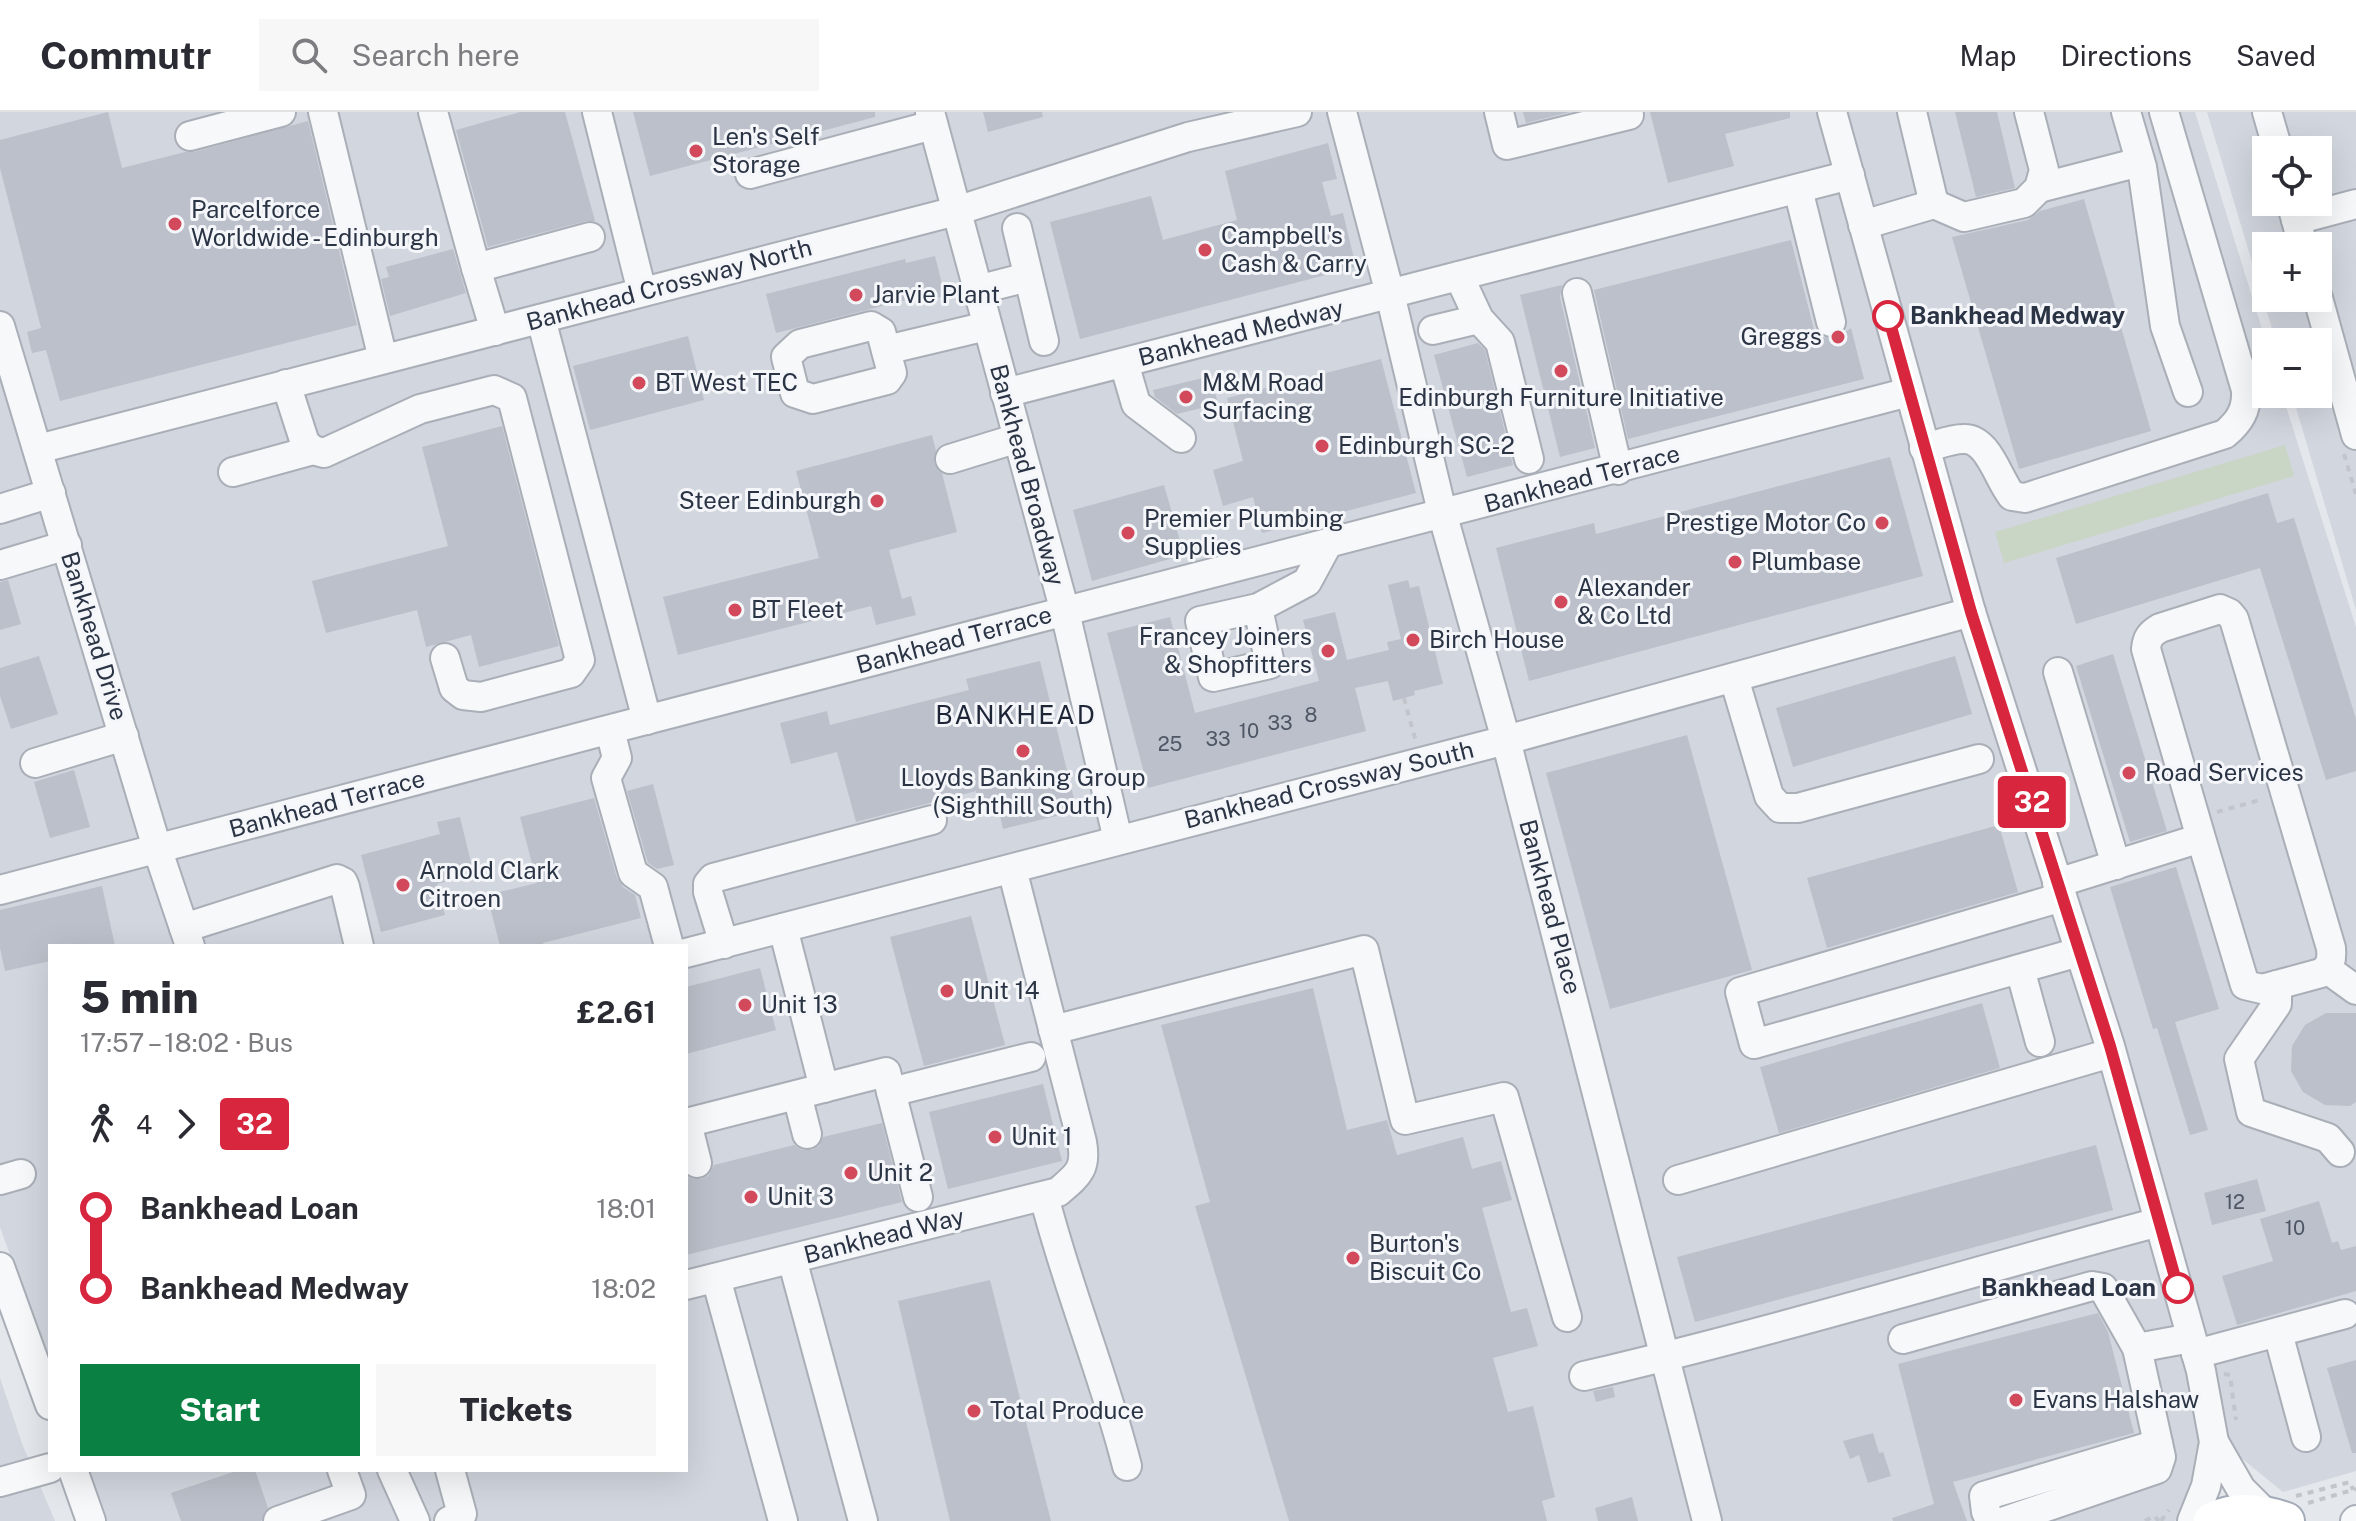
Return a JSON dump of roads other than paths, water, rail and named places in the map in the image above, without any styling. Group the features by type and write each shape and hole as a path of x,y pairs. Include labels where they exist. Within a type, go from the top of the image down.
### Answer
{"main road":[{"path":"2212,1521 2233,1514 2287,1513"}],"street":[{"path":"190,136 281,112"},
{"path":"323,112 383,359"},
{"path":"433,112 495,331"},
{"path":"597,112 642,292"},
{"name":"Bankhead Crossway North","path":"38,449 956,211 1185,125 1297,112"},
{"name":"Bankhead Place","path":"1342,112 1390,294 1443,516 1506,740 1707,1521"},
{"path":"1499,112 1507,145 1629,115 1628,112"},
{"path":"1832,112 1971,612 2111,1053 2194,1346 2214,1442 2241,1489 2287,1513"},
{"path":"1912,112 1934,204"},
{"path":"1863,225 1934,204 1964,217 2024,203 2039,188 2044,170 2029,112"},
{"path":"2126,112 2140,162 2165,326 2188,392"},
{"path":"1924,448 1962,439 1972,440 1982,445 2012,496 2025,498 2225,434 2236,425 2243,413 2246,390 2164,112"},
{"path":"2267,112 2274,136"},
{"path":"750,174 932,118"},
{"name":"Bankhead Broadway","path":"932,118 1065,612 1118,840"},
{"path":"2039,188 2140,162"},
{"name":"Bankhead Medway","path":"1005,393 1850,175"},
{"path":"1798,189 1831,322"},
{"path":"2297,223 2356,204"},
{"path":"1017,228 1044,341"},
{"path":"476,268 590,237"},
{"path":"1459,276 1479,319 1500,342 1529,459"},
{"path":"977,290 1028,277"},
{"path":"1577,293 1618,470"},
{"path":"2322,312 2356,435"},
{"path":"541,319 647,720"},
{"path":"1433,330 1479,319"},
{"name":"Bankhead Drive","path":"0,326 157,848 187,937"},
{"path":"886,350 987,326"},
{"path":"1124,363 1136,404 1181,438"},
{"path":"286,384 305,443 313,450 324,453 420,409 494,390 512,398 580,660 571,673 481,697 463,695 454,688 445,658"},
{"name":"Bankhead Terrace","path":"0,890 1909,392"},
{"path":"950,459 1018,438"},
{"path":"233,472 313,450"},
{"path":"0,509 51,493"},
{"path":"0,565 67,545"},
{"path":"1258,608 1307,582 1327,545"},
{"path":"2220,609 2234,619 2331,948 2332,960 2327,969 2277,985 2254,989 2245,985 2201,838 2146,649 2151,633 2160,628 2220,609"},
{"name":"Bankhead Crossway South","path":"688,953 1506,740 1971,612"},
{"path":"2058,672 2116,865"},
{"path":"1734,678 1769,796 1780,808 1798,808 1979,759"},
{"path":"610,730 617,758 606,778 633,873 653,887 668,944"},
{"path":"35,763 124,736"},
{"path":"724,944 708,892 708,884 713,878 932,820"},
{"path":"2079,952 1754,1044 1740,992 2059,890 2116,865 2201,838"},
{"path":"1012,869 1053,1030 1364,950 1405,1120 1504,1097 1567,1317"},
{"path":"187,937 337,879 345,887 359,944"},
{"path":"783,928 811,1092 807,1134"},
{"path":"2020,969 2040,1042"},
{"path":"2327,969 2356,990"},
{"path":"2277,985 2277,1004 2239,1059 2251,1112 2328,1138 2340,1152"},
{"name":"Bankhead Way","path":"688,1285 1058,1192 1077,1176 1085,1160 1053,1030"},
{"path":"1678,1180 2111,1053"},
{"path":"891,1092 1031,1057"},
{"path":"688,1123 886,1072 918,1197"},
{"path":"688,1127 697,1163"},
{"path":"1044,1196 1052,1230 1113,1409 1127,1466"},
{"path":"1584,1376 1666,1357 2159,1222"},
{"path":"792,1259 863,1521"},
{"path":"0,1267 40,1349 48,1394"},
{"path":"716,1278 783,1521"},
{"path":"1903,1339 2092,1286 2103,1288 2137,1348 2161,1457 2157,1469 2005,1521"},
{"path":"2137,1348 2194,1346 2278,1333 2345,1314"},
{"path":"2278,1333 2306,1437"},
{"path":"2192,1521 2206,1486 2214,1442"},
{"path":"1991,1521 1984,1496 2158,1444"},
{"path":"0,1482 48,1469"},
{"path":"74,1472 91,1521"},
{"path":"278,1521 351,1495 343,1472"},
{"path":"393,1472 415,1521"},
{"path":"449,1521 462,1514 451,1472"}],"place":[{"name":"Len's Self Storage","path":"696,151"},
{"name":"Parcelforce Worldwide - Edinburgh","path":"175,224"},
{"name":"Campbell's Cash & Carry","path":"1205,250"},
{"name":"Jarvie Plant","path":"856,295"},
{"name":"Bankhead Medway","path":"1888,316"},
{"name":"Greggs","path":"1838,337"},
{"name":"Edinburgh Furniture Initiative","path":"1561,371"},
{"name":"BT West TEC","path":"639,383"},
{"name":"M&M Road Surfacing","path":"1186,397"},
{"name":"Edinburgh SC-2","path":"1322,446"},
{"name":"Steer Edinburgh","path":"877,501"},
{"name":"Prestige Motor Co","path":"1882,523"},
{"name":"Premier Plumbing Supplies","path":"1128,533"},
{"name":"Plumbase","path":"1735,562"},
{"name":"Alexander & Co Ltd","path":"1561,602"},
{"name":"BT Fleet","path":"735,610"},
{"name":"Birch House","path":"1413,640"},
{"name":"Francey Joiners & Shopfitters","path":"1328,651"},
{"name":"Lloyds Banking Group (Sighthill South)","path":"1023,751"},
{"name":"Road Services","path":"2129,773"},
{"name":"Arnold Clark Citroen","path":"403,885"},
{"name":"Unit 14","path":"947,991"},
{"name":"Unit 13","path":"745,1005"},
{"name":"Unit 1","path":"995,1137"},
{"name":"Unit 2","path":"851,1173"},
{"name":"Unit 3","path":"751,1197"},
{"name":"Burton's Biscuit Co","path":"1353,1258"},
{"name":"Bankhead Loan","path":"2178,1288"},
{"name":"Evans Halshaw","path":"2016,1400"},
{"name":"Total Produce","path":"974,1411"}],"district":[{"name":"BANKHEAD","path":"1016,715"}]}
